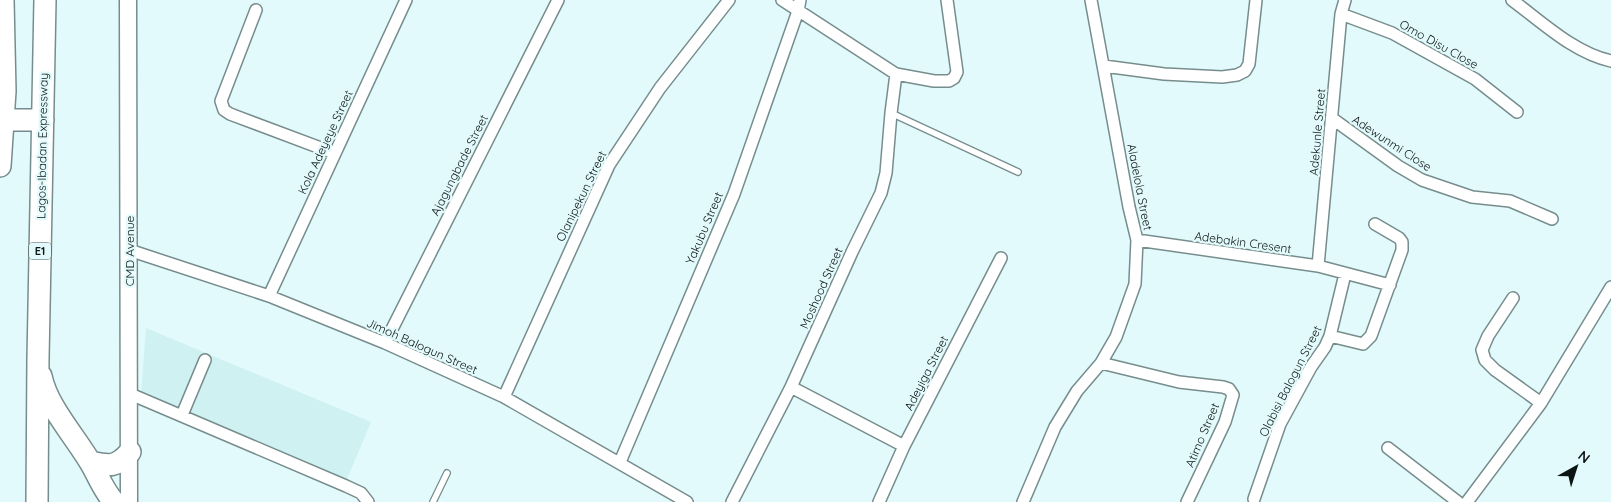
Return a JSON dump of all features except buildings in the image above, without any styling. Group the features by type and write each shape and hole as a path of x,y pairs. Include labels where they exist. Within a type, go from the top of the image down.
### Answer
{"highway":[{"name":"Lagos-Ibadan Expressway","path":"37,502 45,0"},
{"path":"0,166 5,91 2,11"},
{"path":"2,135 43,120"},
{"path":"38,359 43,382 51,400 114,502"},
{"path":"90,462 108,466 122,461 130,452"}],"street":[{"name":"CMD Avenue","path":"128,0 129,502"},
{"name":"Kola Adeyeye Street","path":"269,296 406,0"},
{"name":"Ajagungbade Street","path":"385,343 558,0"},
{"name":"Olanipekun Street","path":"504,397 609,165 660,88 729,0"},
{"path":"782,0 799,5 896,74 934,81 949,81 958,72 947,0"},
{"name":"Aladelola Street","path":"1023,502 1055,427 1078,391 1101,362 1116,337 1135,284 1137,240 1129,207 1091,0"},
{"path":"1104,66 1164,74 1238,76 1245,71 1249,64 1256,0"},
{"name":"Adekunle Street","path":"1318,266 1333,119 1341,14 1345,0"},
{"path":"1512,0 1572,44 1599,58 1611,61"},
{"name":"Yakubu Street","path":"620,462 734,194 799,5"},
{"path":"256,10 226,85 221,101 224,110 230,114 334,153"},
{"name":"Omo Disu Close","path":"1341,14 1392,33 1425,51 1475,79 1517,112"},
{"name":"Moshood Street","path":"732,502 791,388 852,252 881,193 886,173 896,74"},
{"name":"Adewunmi Close","path":"1333,119 1398,166 1422,180 1472,197 1510,201 1552,219"},
{"path":"1330,336 1363,344 1371,336 1402,250 1402,242 1399,238 1375,224"},
{"name":"Adebakin Cresent","path":"1137,240 1318,266 1390,285"},
{"name":"Jimoh Balogun Street","path":"129,250 269,296 385,343 504,397 687,502"},
{"name":"Adeyiga Street","path":"879,502 904,446 1001,258"},
{"name":"Olabisi Balogun Street","path":"1254,498 1280,424 1330,336 1344,274"},
{"path":"1467,502 1542,402 1609,292"},
{"path":"1513,298 1488,336 1482,350 1485,360 1495,370 1542,402"},
{"path":"182,415 205,360"},
{"name":"Atimo Street","path":"1101,362 1179,382 1230,389 1233,395 1225,422 1187,502"},
{"path":"791,388 904,446"},
{"path":"128,393 354,489 370,502"},
{"path":"1388,448 1458,502"}],"lane":[{"path":"891,113 1018,172"},
{"path":"433,502 447,473"}],"shaded area":[{"path":"146,328 371,422 347,479 141,395"}]}
